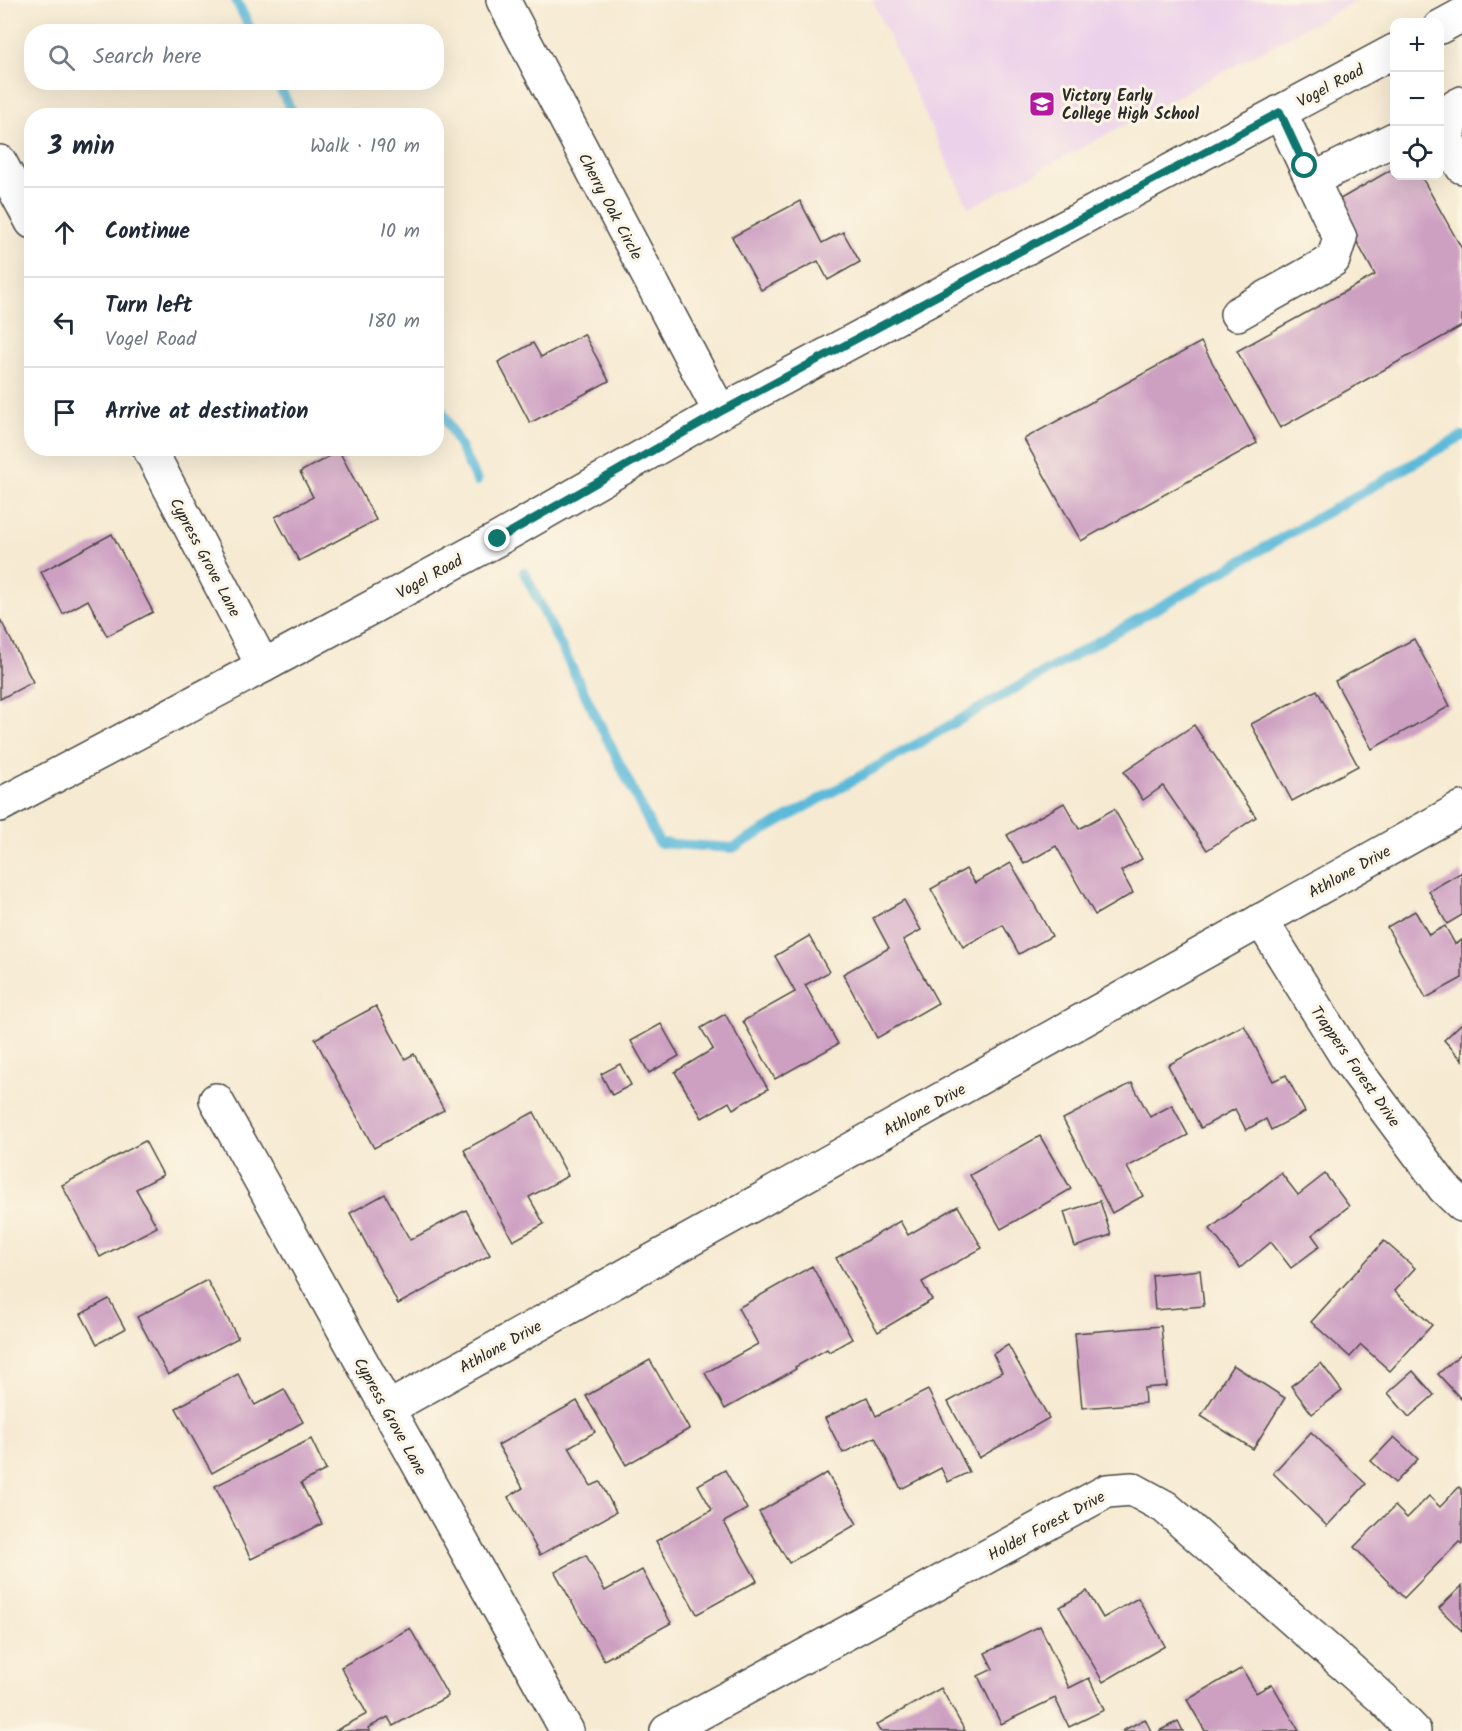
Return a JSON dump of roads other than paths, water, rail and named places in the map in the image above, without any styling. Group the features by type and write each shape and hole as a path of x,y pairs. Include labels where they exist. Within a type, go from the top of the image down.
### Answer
{"street":[{"name":"Cherry Oak Circle","path":"503,0 720,412"},
{"path":"1444,25 1462,15"},
{"name":"Vogel Road","path":"0,805 498,539 720,412 1390,54"},
{"path":"1450,149 1456,106 1462,103"},
{"path":"1237,314 1333,260 1340,238 1280,112"},
{"path":"1312,180 1390,141"},
{"path":"0,162 24,207"},
{"name":"Cypress Grove Lane","path":"153,456 263,666"},
{"name":"Athlone Drive","path":"387,1409 1462,808"},
{"name":"Trappers Forest Drive","path":"1261,920 1347,1058 1444,1188 1462,1205"},
{"name":"Cypress Grove Lane","path":"216,1100 567,1731"},
{"name":"Holder Forest Drive","path":"667,1731 1107,1491 1132,1489 1165,1506 1382,1697 1414,1731"}],"waterway":[{"path":"236,0 248,24"},
{"path":"281,90 290,108"},
{"path":"444,415 477,481"},
{"path":"524,572 659,843 733,848 1462,436"}],"place":[{"name":"Victory Early College High School","path":"1042,104"}]}
